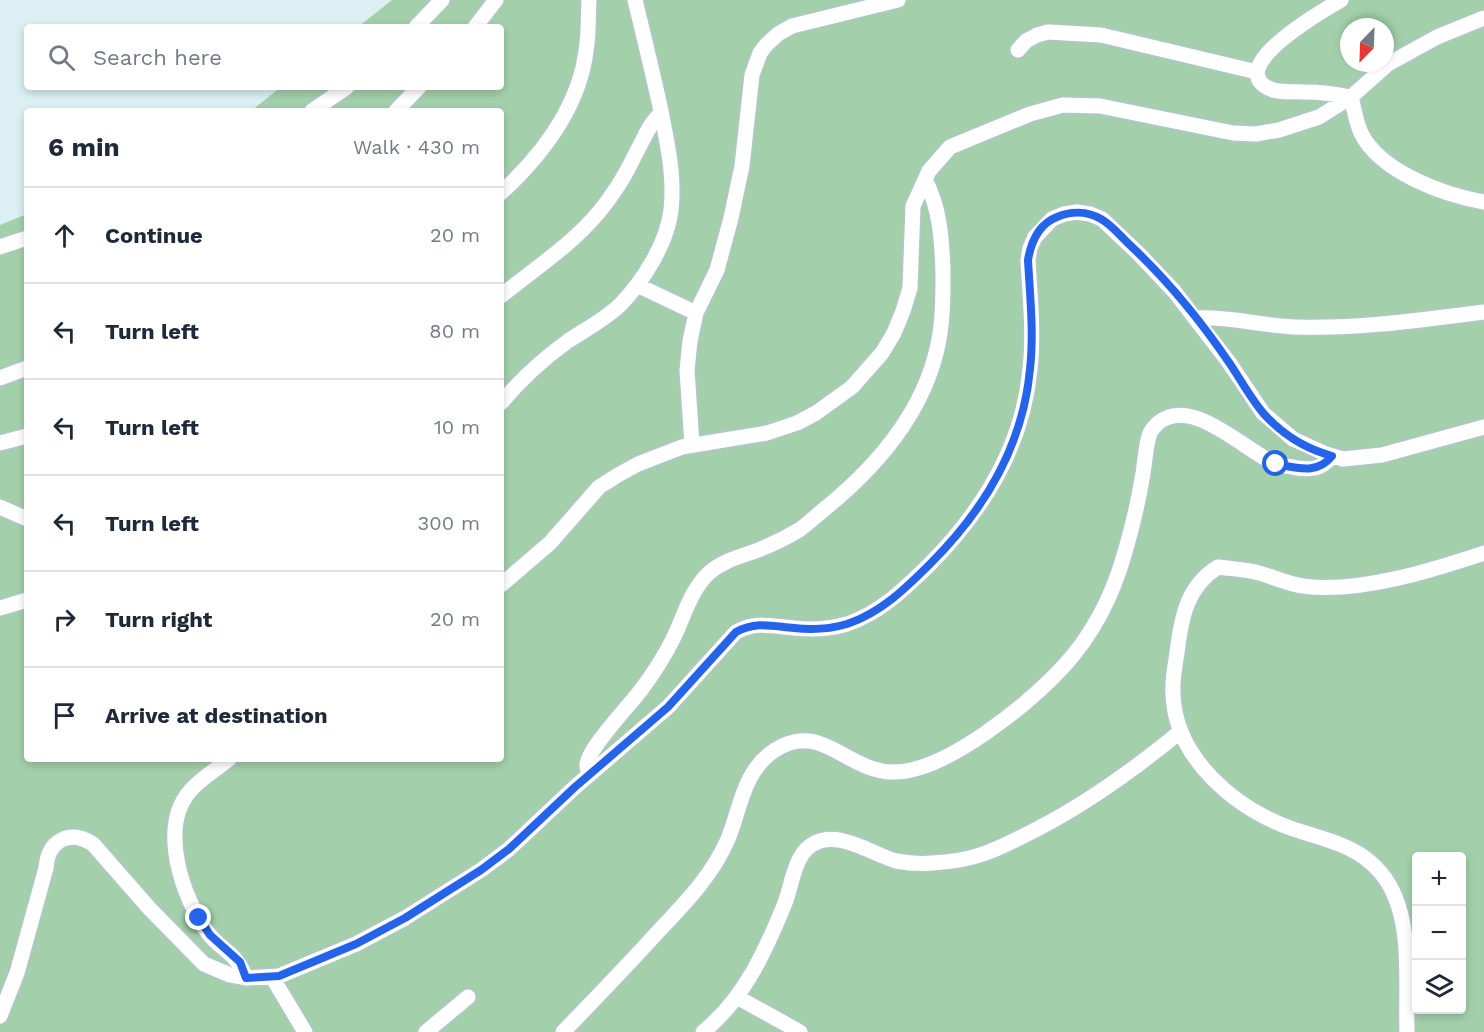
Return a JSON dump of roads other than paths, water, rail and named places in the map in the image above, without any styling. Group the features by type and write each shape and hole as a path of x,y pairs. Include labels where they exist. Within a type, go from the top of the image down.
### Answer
{"lane":[{"path":"419,24 442,0"},
{"path":"477,24 496,0"},
{"path":"504,190 537,157 557,127 572,96 586,52 588,0"},
{"path":"504,399 540,363 569,340 601,322 620,304 651,264 663,238 671,211 670,154 635,0"},
{"path":"692,445 687,370 690,341 696,314 717,270 731,218 742,166 752,75 760,53 778,34 792,26 898,0"},
{"path":"1341,0 1296,28 1271,49 1259,62 1257,72 1265,86 1278,91 1325,93 1351,97"},
{"path":"504,582 550,543 599,488 638,464 658,455 692,445 737,440 797,423 835,401 867,372 894,333 910,288 913,206 925,180 939,158 950,147 1046,108 1072,105 1100,106 1233,133 1256,134 1300,125 1319,117 1351,97 1396,59 1437,37 1484,18"},
{"path":"1018,50 1026,41 1048,32 1101,35 1257,72"},
{"path":"316,108 343,90"},
{"path":"399,108 416,90"},
{"path":"1351,97 1361,133 1389,163 1406,175 1438,190 1484,202"},
{"path":"504,294 571,243 591,221 619,184 652,122 661,113"},
{"path":"590,775 586,765 592,750 659,664 673,639 690,599 702,580 729,560 776,543 800,529 838,498 868,470 889,446 915,405 937,350 942,320 943,256 939,223 933,194 925,180"},
{"path":"0,1016 26,944 50,850 56,843 74,836 84,838 93,844 149,908 204,964 230,975 246,978 272,977 318,961 405,918 453,890 509,849 668,707 736,632 762,624 810,629 828,628 846,624 881,608 914,580 948,545 998,477 1019,425 1030,369 1032,340 1028,260 1030,248 1035,237 1052,219 1064,214 1077,212 1102,219 1139,254 1196,318 1263,413 1293,439 1309,448 1343,459 1382,455 1484,427"},
{"path":"0,247 24,239"},
{"path":"637,285 696,314"},
{"path":"1196,318 1213,317 1294,327 1338,328 1484,312"},
{"path":"0,378 24,369"},
{"path":"564,1032 706,879 729,837 746,784 759,765 774,750 786,744 811,741 833,748 865,767 893,772 909,771 949,754 996,727 1022,707 1063,667 1092,629 1117,577 1141,485 1150,432 1158,423 1177,415 1196,417 1276,464 1314,469 1323,466 1332,456"},
{"path":"0,443 24,437"},
{"path":"0,507 24,518"},
{"path":"1407,1032 1404,925 1400,906 1392,889 1367,859 1333,840 1291,828 1243,803 1206,772 1194,757 1177,718 1173,695 1178,644 1191,594 1206,574 1218,567 1259,573 1303,586 1343,587 1436,569 1484,553"},
{"path":"0,608 24,601"},
{"path":"703,1032 738,997 771,938 787,899 799,860 810,846 818,841 831,838 897,861 925,864 974,858 1014,842 1094,797 1181,731"},
{"path":"225,762 190,790 177,821 175,847 183,884 199,918 210,935 240,962 246,978"},
{"path":"272,977 305,1032"},
{"path":"426,1032 468,997"},
{"path":"738,997 800,1032"}]}
